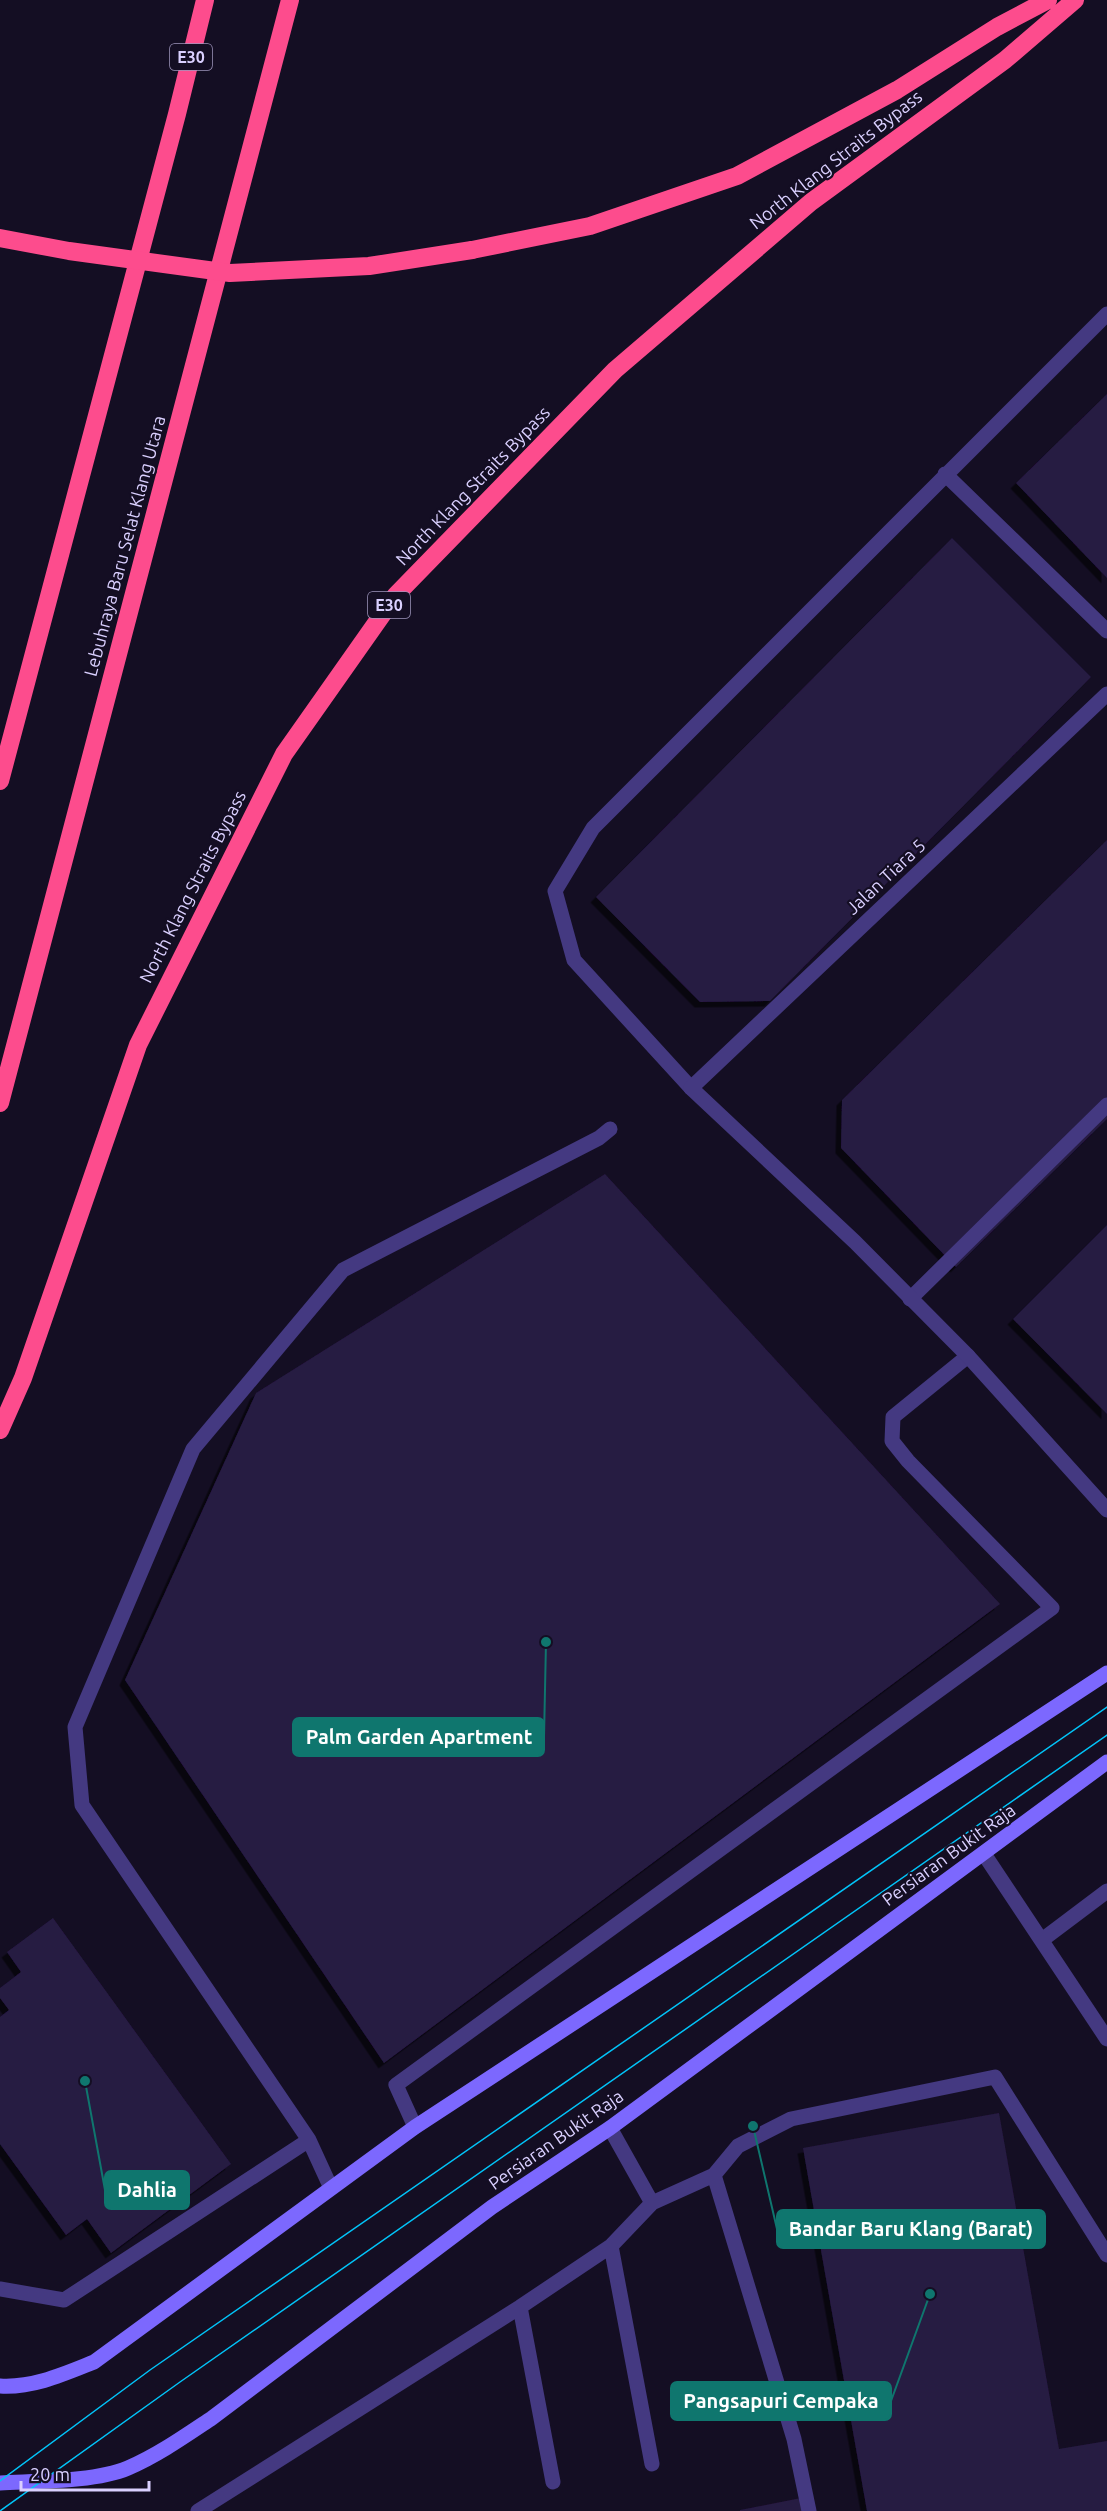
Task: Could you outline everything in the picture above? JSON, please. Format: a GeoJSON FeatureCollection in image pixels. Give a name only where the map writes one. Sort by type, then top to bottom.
{"type":"FeatureCollection","features":[{"type":"Feature","properties":{"kind":"highway","name":"E30"},"geometry":{"type":"LineString","coordinates":[[0,781],[171,137],[205,0]]}},
{"type":"Feature","properties":{"kind":"highway","name":"Lebuhraya Baru Selat Klang Utara"},"geometry":{"type":"LineString","coordinates":[[0,1102],[290,0]]}},
{"type":"Feature","properties":{"kind":"highway"},"geometry":{"type":"LineString","coordinates":[[0,238],[69,251],[230,273],[369,266],[472,250],[590,226],[737,176],[897,90],[997,27],[1048,0]]}},
{"type":"Feature","properties":{"kind":"highway","name":"North Klang Straits Bypass"},"geometry":{"type":"LineString","coordinates":[[0,1430],[23,1378],[138,1045],[284,754],[396,595],[615,370],[811,202],[1005,60],[1075,0]]}},
{"type":"Feature","properties":{"kind":"main road"},"geometry":{"type":"LineString","coordinates":[[0,2386],[12,2387],[54,2378],[94,2362],[415,2127],[1107,1673]]}},
{"type":"Feature","properties":{"kind":"main road","name":"Persiaran Bukit Raja"},"geometry":{"type":"LineString","coordinates":[[0,2483],[78,2479],[127,2468],[167,2447],[212,2418],[492,2207],[610,2128],[1107,1762]]}},
{"type":"Feature","properties":{"kind":"street"},"geometry":{"type":"LineString","coordinates":[[1107,314],[592,828],[555,891],[574,960],[691,1088],[855,1242],[968,1356],[1107,1510]]}},
{"type":"Feature","properties":{"kind":"street"},"geometry":{"type":"LineString","coordinates":[[945,474],[1107,631]]}},
{"type":"Feature","properties":{"kind":"street","name":"Jalan Tiara 5"},"geometry":{"type":"LineString","coordinates":[[691,1088],[1107,694]]}},
{"type":"Feature","properties":{"kind":"street"},"geometry":{"type":"LineString","coordinates":[[910,1299],[1107,1106]]}},
{"type":"Feature","properties":{"kind":"street"},"geometry":{"type":"LineString","coordinates":[[331,2188],[309,2140],[82,1805],[75,1727],[193,1449],[343,1270],[599,1138],[610,1129]]}},
{"type":"Feature","properties":{"kind":"street"},"geometry":{"type":"LineString","coordinates":[[415,2127],[396,2085],[1052,1608],[908,1461],[892,1441],[893,1417],[968,1356]]}},
{"type":"Feature","properties":{"kind":"street"},"geometry":{"type":"LineString","coordinates":[[984,1854],[1107,2039]]}},
{"type":"Feature","properties":{"kind":"street"},"geometry":{"type":"LineString","coordinates":[[1042,1940],[1107,1891]]}},
{"type":"Feature","properties":{"kind":"street"},"geometry":{"type":"LineString","coordinates":[[198,2511],[520,2307],[611,2246],[652,2203],[714,2175],[738,2146],[791,2120],[995,2077],[1107,2255]]}},
{"type":"Feature","properties":{"kind":"street"},"geometry":{"type":"LineString","coordinates":[[610,2128],[652,2203]]}},
{"type":"Feature","properties":{"kind":"street"},"geometry":{"type":"LineString","coordinates":[[0,2289],[64,2300],[309,2140]]}},
{"type":"Feature","properties":{"kind":"street"},"geometry":{"type":"LineString","coordinates":[[714,2175],[794,2439],[809,2511]]}},
{"type":"Feature","properties":{"kind":"street"},"geometry":{"type":"LineString","coordinates":[[611,2246],[652,2464]]}},
{"type":"Feature","properties":{"kind":"street"},"geometry":{"type":"LineString","coordinates":[[520,2307],[554,2482]]}},
{"type":"Feature","properties":{"kind":"building"},"geometry":{"type":"Polygon","coordinates":[[[1107,394],[1107,578],[1016,483],[1107,394]]]}},
{"type":"Feature","properties":{"kind":"building"},"geometry":{"type":"Polygon","coordinates":[[[952,538],[1091,677],[770,1001],[700,1002],[596,897],[952,538]]]}},
{"type":"Feature","properties":{"kind":"building"},"geometry":{"type":"Polygon","coordinates":[[[1107,840],[1107,1119],[956,1267],[841,1148],[842,1100],[1107,840]]]}},
{"type":"Feature","properties":{"kind":"building"},"geometry":{"type":"Polygon","coordinates":[[[605,1174],[1000,1604],[384,2063],[125,1680],[256,1393],[605,1174]]]}},
{"type":"Feature","properties":{"kind":"building"},"geometry":{"type":"Polygon","coordinates":[[[1107,1225],[1107,1414],[1013,1319],[1107,1225]]]}},
{"type":"Feature","properties":{"kind":"building"},"geometry":{"type":"Polygon","coordinates":[[[53,1918],[231,2164],[111,2253],[87,2219],[66,2235],[0,2144],[0,2017],[9,2010],[0,1998],[0,1988],[21,1972],[7,1952],[53,1918]]]}},
{"type":"Feature","properties":{"kind":"building"},"geometry":{"type":"Polygon","coordinates":[[[999,2113],[1059,2449],[1107,2441],[1107,2511],[867,2511],[803,2148],[999,2113]]]}},
{"type":"Feature","properties":{"kind":"building"},"geometry":{"type":"Polygon","coordinates":[[[801,2498],[804,2511],[740,2511],[740,2510],[801,2498]]]}},
{"type":"Feature","properties":{"kind":"tram line"},"geometry":{"type":"LineString","coordinates":[[0,2481],[150,2370],[1107,1707]]}},
{"type":"Feature","properties":{"kind":"tram line"},"geometry":{"type":"LineString","coordinates":[[0,2511],[180,2382],[1107,1735]]}},
{"type":"Feature","properties":{"kind":"place","name":"Palm Garden Apartment"},"geometry":{"type":"Point","coordinates":[546,1642]}},
{"type":"Feature","properties":{"kind":"place","name":"Dahlia"},"geometry":{"type":"Point","coordinates":[85,2081]}},
{"type":"Feature","properties":{"kind":"place","name":"Bandar Baru Klang (Barat)"},"geometry":{"type":"Point","coordinates":[753,2126]}},
{"type":"Feature","properties":{"kind":"place","name":"Pangsapuri Cempaka"},"geometry":{"type":"Point","coordinates":[930,2294]}}]}
